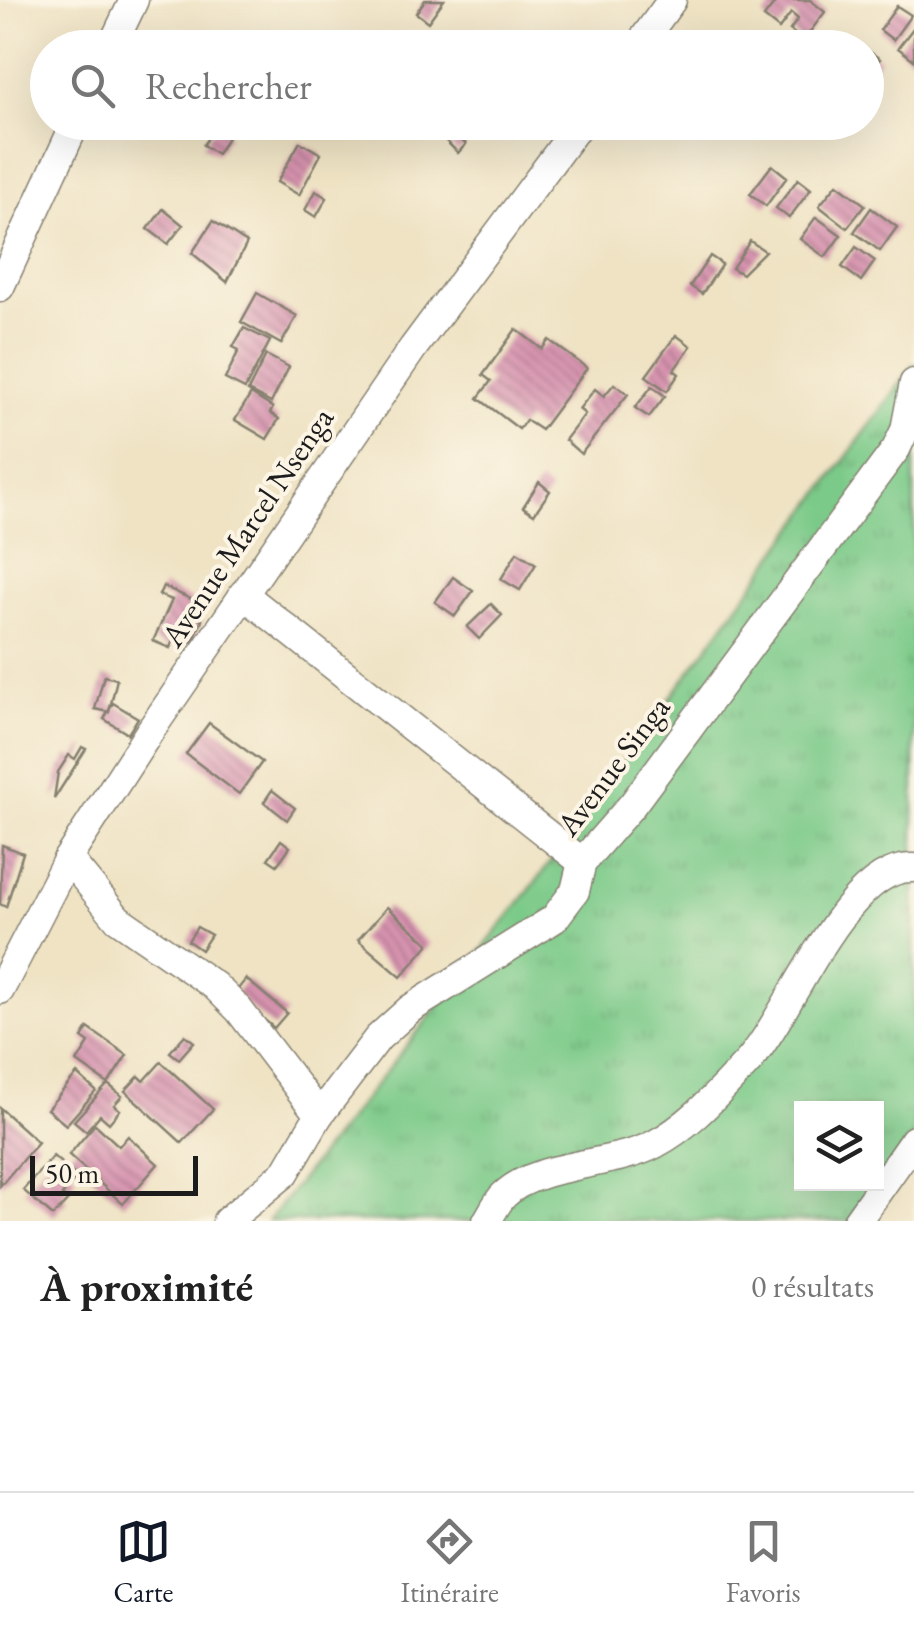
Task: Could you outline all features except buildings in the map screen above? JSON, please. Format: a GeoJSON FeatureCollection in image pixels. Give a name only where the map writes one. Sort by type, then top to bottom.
{"type":"FeatureCollection","features":[{"type":"Feature","properties":{"kind":"street"},"geometry":{"type":"LineString","coordinates":[[120,30],[134,0]]}},
{"type":"Feature","properties":{"kind":"street"},"geometry":{"type":"LineString","coordinates":[[650,30],[672,0]]}},
{"type":"Feature","properties":{"kind":"street"},"geometry":{"type":"LineString","coordinates":[[0,287],[68,140]]}},
{"type":"Feature","properties":{"kind":"street","name":"Avenue Marcel Nsenga"},"geometry":{"type":"LineString","coordinates":[[0,990],[68,858],[243,594],[412,348],[568,140]]}},
{"type":"Feature","properties":{"kind":"street","name":"Avenue Singa"},"geometry":{"type":"LineString","coordinates":[[228,1221],[285,1173],[319,1115],[378,1038],[410,1010],[554,919],[576,891],[582,862],[632,805],[884,467],[905,430],[914,383]]}},
{"type":"Feature","properties":{"kind":"street"},"geometry":{"type":"LineString","coordinates":[[243,594],[582,862]]}},
{"type":"Feature","properties":{"kind":"street"},"geometry":{"type":"LineString","coordinates":[[68,858],[118,919],[215,986],[319,1115]]}},
{"type":"Feature","properties":{"kind":"street"},"geometry":{"type":"LineString","coordinates":[[488,1221],[504,1196],[527,1181],[653,1146],[698,1114],[753,1057],[855,898],[881,876],[902,867],[914,868]]}},
{"type":"Feature","properties":{"kind":"street"},"geometry":{"type":"LineString","coordinates":[[857,1221],[914,1140]]}},
{"type":"Feature","properties":{"kind":"green space"},"geometry":{"type":"Polygon","coordinates":[[[914,365],[914,1133],[884,1179],[884,1101],[794,1101],[794,1191],[876,1191],[857,1221],[268,1221],[535,883],[914,365]]]}}]}
